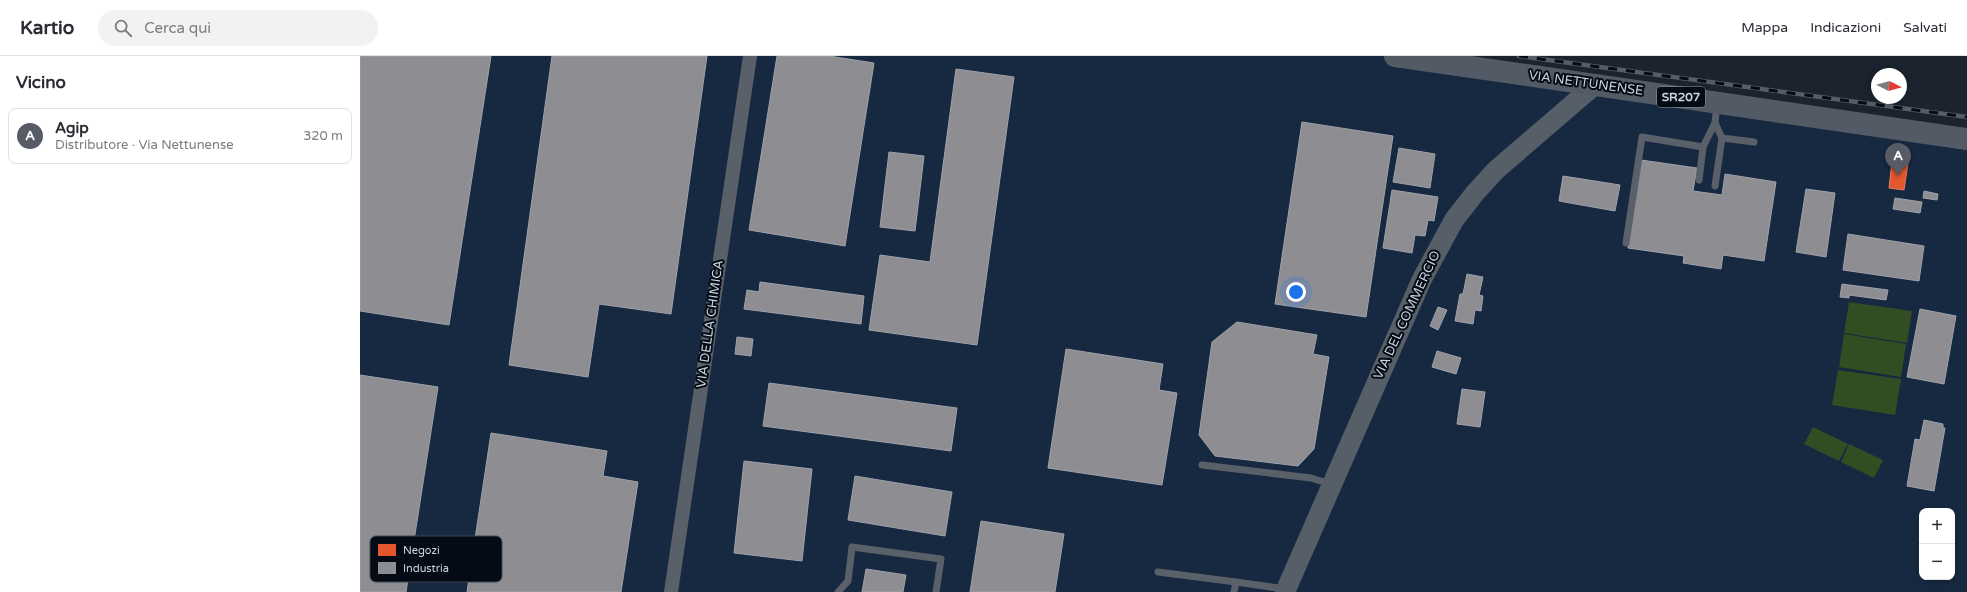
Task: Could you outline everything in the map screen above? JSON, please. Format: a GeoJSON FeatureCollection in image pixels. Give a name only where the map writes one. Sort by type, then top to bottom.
{"type":"FeatureCollection","features":[{"type":"Feature","properties":{"kind":"main road","name":"VIA NETTUNENSE"},"geometry":{"type":"LineString","coordinates":[[1395,56],[1596,84],[1716,112],[1967,139]]}},
{"type":"Feature","properties":{"kind":"street","name":"VIA DELLA CHIMICA"},"geometry":{"type":"LineString","coordinates":[[670,592],[750,56]]}},
{"type":"Feature","properties":{"kind":"street","name":"VIA DEL COMMERCIO"},"geometry":{"type":"LineString","coordinates":[[1285,591],[1422,278],[1454,220],[1474,193],[1496,170],[1596,84]]}},
{"type":"Feature","properties":{"kind":"lane"},"geometry":{"type":"LineString","coordinates":[[1715,186],[1722,138],[1716,112]]}},
{"type":"Feature","properties":{"kind":"lane"},"geometry":{"type":"LineString","coordinates":[[1699,180],[1703,147],[1716,112]]}},
{"type":"Feature","properties":{"kind":"lane"},"geometry":{"type":"LineString","coordinates":[[1626,243],[1642,137],[1703,147]]}},
{"type":"Feature","properties":{"kind":"lane"},"geometry":{"type":"LineString","coordinates":[[1722,138],[1754,142]]}},
{"type":"Feature","properties":{"kind":"lane"},"geometry":{"type":"LineString","coordinates":[[1202,465],[1311,478],[1331,484]]}},
{"type":"Feature","properties":{"kind":"lane"},"geometry":{"type":"LineString","coordinates":[[838,592],[848,581],[852,547],[941,559],[936,592]]}},
{"type":"Feature","properties":{"kind":"lane"},"geometry":{"type":"LineString","coordinates":[[1158,572],[1236,582],[1285,591]]}},
{"type":"Feature","properties":{"kind":"lane"},"geometry":{"type":"LineString","coordinates":[[1234,592],[1236,582]]}},
{"type":"Feature","properties":{"kind":"shaded area"},"geometry":{"type":"Polygon","coordinates":[[[360,56],[1450,56],[1967,131],[1967,592],[360,592],[360,56]]]}},
{"type":"Feature","properties":{"kind":"green space"},"geometry":{"type":"Polygon","coordinates":[[[1849,302],[1912,311],[1907,343],[1844,333],[1849,302]]]}},
{"type":"Feature","properties":{"kind":"green space"},"geometry":{"type":"Polygon","coordinates":[[[1844,334],[1906,344],[1901,377],[1839,367],[1844,334]]]}},
{"type":"Feature","properties":{"kind":"green space"},"geometry":{"type":"Polygon","coordinates":[[[1838,370],[1901,379],[1895,415],[1832,405],[1838,370]]]}},
{"type":"Feature","properties":{"kind":"green space"},"geometry":{"type":"Polygon","coordinates":[[[1813,427],[1848,444],[1839,461],[1804,444],[1813,427]]]}},
{"type":"Feature","properties":{"kind":"green space"},"geometry":{"type":"Polygon","coordinates":[[[1849,444],[1883,460],[1874,478],[1841,462],[1849,444]]]}},
{"type":"Feature","properties":{"kind":"building: Negozi"},"geometry":{"type":"Polygon","coordinates":[[[1892,161],[1908,163],[1904,190],[1889,188],[1892,161]]]}},
{"type":"Feature","properties":{"kind":"building: Industria"},"geometry":{"type":"Polygon","coordinates":[[[360,56],[491,56],[449,325],[360,311],[360,56]]]}},
{"type":"Feature","properties":{"kind":"building: Industria"},"geometry":{"type":"Polygon","coordinates":[[[552,56],[707,56],[671,314],[599,304],[588,377],[509,365],[552,56]]]}},
{"type":"Feature","properties":{"kind":"building: Industria"},"geometry":{"type":"Polygon","coordinates":[[[777,56],[829,56],[874,63],[845,246],[749,230],[777,56]]]}},
{"type":"Feature","properties":{"kind":"building: Industria"},"geometry":{"type":"Polygon","coordinates":[[[956,69],[1014,77],[977,345],[869,330],[880,255],[930,262],[956,69]]]}},
{"type":"Feature","properties":{"kind":"building: Industria"},"geometry":{"type":"Polygon","coordinates":[[[1302,122],[1393,136],[1366,317],[1275,304],[1302,122]]]}},
{"type":"Feature","properties":{"kind":"building: Industria"},"geometry":{"type":"Polygon","coordinates":[[[1399,148],[1435,154],[1430,188],[1393,182],[1399,148]]]}},
{"type":"Feature","properties":{"kind":"building: Industria"},"geometry":{"type":"Polygon","coordinates":[[[889,152],[924,156],[915,231],[880,227],[889,152]]]}},
{"type":"Feature","properties":{"kind":"building: Industria"},"geometry":{"type":"Polygon","coordinates":[[[1641,160],[1697,168],[1693,191],[1722,195],[1725,174],[1776,182],[1764,261],[1723,255],[1721,269],[1683,263],[1684,256],[1628,248],[1641,160]]]}},
{"type":"Feature","properties":{"kind":"building: Industria"},"geometry":{"type":"Polygon","coordinates":[[[1563,176],[1620,185],[1615,211],[1559,201],[1563,176]]]}},
{"type":"Feature","properties":{"kind":"building: Industria"},"geometry":{"type":"Polygon","coordinates":[[[1806,189],[1835,193],[1826,257],[1796,252],[1806,189]]]}},
{"type":"Feature","properties":{"kind":"building: Industria"},"geometry":{"type":"Polygon","coordinates":[[[1392,190],[1438,197],[1434,221],[1428,220],[1425,236],[1415,235],[1412,253],[1383,248],[1392,190]]]}},
{"type":"Feature","properties":{"kind":"building: Industria"},"geometry":{"type":"Polygon","coordinates":[[[1924,191],[1938,194],[1937,200],[1923,198],[1924,191]]]}},
{"type":"Feature","properties":{"kind":"building: Industria"},"geometry":{"type":"Polygon","coordinates":[[[1895,198],[1922,202],[1920,213],[1893,209],[1895,198]]]}},
{"type":"Feature","properties":{"kind":"building: Industria"},"geometry":{"type":"Polygon","coordinates":[[[1848,234],[1924,246],[1919,281],[1843,270],[1848,234]]]}},
{"type":"Feature","properties":{"kind":"building: Industria"},"geometry":{"type":"Polygon","coordinates":[[[1467,274],[1483,277],[1479,295],[1483,296],[1481,311],[1475,310],[1473,324],[1455,321],[1460,294],[1463,294],[1467,274]]]}},
{"type":"Feature","properties":{"kind":"building: Industria"},"geometry":{"type":"Polygon","coordinates":[[[760,282],[864,296],[861,324],[744,309],[747,290],[759,292],[760,282]]]}},
{"type":"Feature","properties":{"kind":"building: Industria"},"geometry":{"type":"Polygon","coordinates":[[[1842,284],[1888,290],[1886,300],[1849,295],[1849,298],[1840,297],[1842,284]]]}},
{"type":"Feature","properties":{"kind":"building: Industria"},"geometry":{"type":"Polygon","coordinates":[[[1438,307],[1447,310],[1438,330],[1430,326],[1438,307]]]}},
{"type":"Feature","properties":{"kind":"building: Industria"},"geometry":{"type":"Polygon","coordinates":[[[1920,309],[1956,316],[1944,384],[1907,377],[1920,309]]]}},
{"type":"Feature","properties":{"kind":"building: Industria"},"geometry":{"type":"Polygon","coordinates":[[[1237,322],[1317,335],[1313,354],[1329,357],[1314,449],[1298,466],[1215,456],[1199,435],[1212,342],[1237,322]]]}},
{"type":"Feature","properties":{"kind":"building: Industria"},"geometry":{"type":"Polygon","coordinates":[[[737,337],[753,339],[751,356],[735,354],[737,337]]]}},
{"type":"Feature","properties":{"kind":"building: Industria"},"geometry":{"type":"Polygon","coordinates":[[[1066,349],[1163,364],[1159,390],[1177,393],[1162,485],[1048,468],[1066,349]]]}},
{"type":"Feature","properties":{"kind":"building: Industria"},"geometry":{"type":"Polygon","coordinates":[[[1437,351],[1461,358],[1456,374],[1432,367],[1437,351]]]}},
{"type":"Feature","properties":{"kind":"building: Industria"},"geometry":{"type":"Polygon","coordinates":[[[360,375],[438,387],[415,536],[370,536],[370,582],[408,582],[406,592],[360,592],[360,375]]]}},
{"type":"Feature","properties":{"kind":"building: Industria"},"geometry":{"type":"Polygon","coordinates":[[[769,383],[957,408],[951,451],[763,426],[769,383]]]}},
{"type":"Feature","properties":{"kind":"building: Industria"},"geometry":{"type":"Polygon","coordinates":[[[1462,389],[1485,392],[1480,427],[1457,424],[1462,389]]]}},
{"type":"Feature","properties":{"kind":"building: Industria"},"geometry":{"type":"Polygon","coordinates":[[[1924,420],[1943,424],[1943,428],[1945,428],[1934,491],[1907,486],[1915,439],[1920,440],[1924,420]]]}},
{"type":"Feature","properties":{"kind":"building: Industria"},"geometry":{"type":"Polygon","coordinates":[[[491,433],[607,451],[603,476],[638,482],[621,592],[467,592],[469,582],[502,582],[502,536],[475,536],[491,433]]]}},
{"type":"Feature","properties":{"kind":"building: Industria"},"geometry":{"type":"Polygon","coordinates":[[[744,461],[812,469],[802,561],[734,553],[744,461]]]}},
{"type":"Feature","properties":{"kind":"building: Industria"},"geometry":{"type":"Polygon","coordinates":[[[855,476],[952,492],[945,536],[848,520],[855,476]]]}},
{"type":"Feature","properties":{"kind":"building: Industria"},"geometry":{"type":"Polygon","coordinates":[[[981,521],[1064,534],[1055,592],[970,592],[981,521]]]}},
{"type":"Feature","properties":{"kind":"building: Industria"},"geometry":{"type":"Polygon","coordinates":[[[866,569],[906,575],[903,592],[862,592],[866,569]]]}},
{"type":"Feature","properties":{"kind":"railway"},"geometry":{"type":"LineString","coordinates":[[1519,56],[1967,117]]}},
{"type":"Feature","properties":{"kind":"place","name":"Agip"},"geometry":{"type":"Point","coordinates":[1898,176]}}]}
